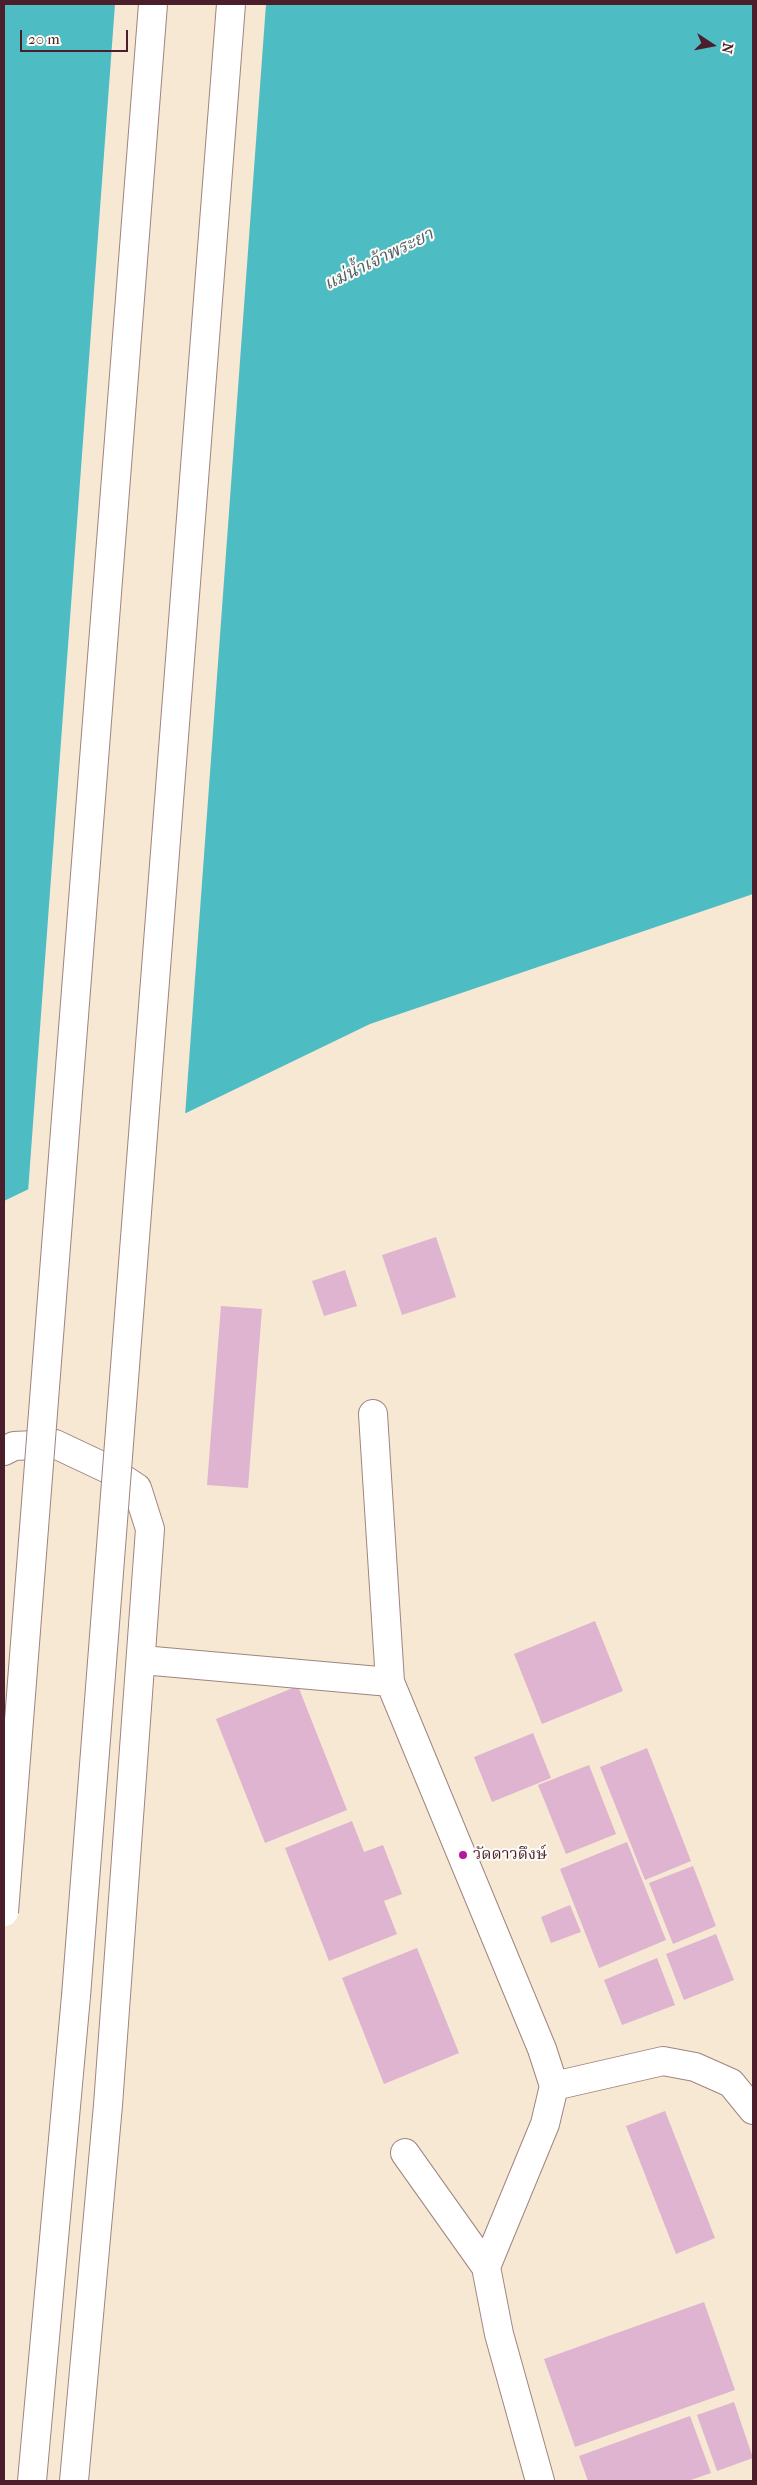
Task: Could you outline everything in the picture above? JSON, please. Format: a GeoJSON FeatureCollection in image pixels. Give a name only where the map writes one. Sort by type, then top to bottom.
{"type":"FeatureCollection","features":[{"type":"Feature","properties":{"kind":"main road"},"geometry":{"type":"LineString","coordinates":[[4,1912],[154,4]]}},
{"type":"Feature","properties":{"kind":"main road"},"geometry":{"type":"LineString","coordinates":[[32,2481],[76,1996],[231,4]]}},
{"type":"Feature","properties":{"kind":"main road"},"geometry":{"type":"LineString","coordinates":[[373,1414],[390,1682],[542,2049],[554,2086],[545,2124],[486,2267]]}},
{"type":"Feature","properties":{"kind":"main road"},"geometry":{"type":"LineString","coordinates":[[4,1451],[14,1446],[55,1444],[108,1469],[137,1488],[150,1529],[142,1660],[108,2105],[74,2481]]}},
{"type":"Feature","properties":{"kind":"main road"},"geometry":{"type":"LineString","coordinates":[[142,1660],[390,1682]]}},
{"type":"Feature","properties":{"kind":"main road"},"geometry":{"type":"LineString","coordinates":[[554,2086],[663,2061],[695,2067],[731,2083],[753,2110]]}},
{"type":"Feature","properties":{"kind":"main road"},"geometry":{"type":"LineString","coordinates":[[405,2153],[486,2267],[499,2334],[540,2481]]}},
{"type":"Feature","properties":{"kind":"water","name":"แม่น้ำเจ้าพระยา"},"geometry":{"type":"Polygon","coordinates":[[[4,4],[753,4],[753,894],[370,1024],[4,1201],[4,4]]]}},
{"type":"Feature","properties":{"kind":"pier"},"geometry":{"type":"Polygon","coordinates":[[[115,4],[266,4],[185,1116],[28,1192],[115,4]]]}},
{"type":"Feature","properties":{"kind":"building"},"geometry":{"type":"Polygon","coordinates":[[[436,1237],[456,1297],[402,1315],[382,1255],[436,1237]]]}},
{"type":"Feature","properties":{"kind":"building"},"geometry":{"type":"Polygon","coordinates":[[[345,1270],[357,1306],[324,1316],[312,1281],[345,1270]]]}},
{"type":"Feature","properties":{"kind":"building"},"geometry":{"type":"Polygon","coordinates":[[[221,1306],[262,1309],[248,1488],[207,1485],[221,1306]]]}},
{"type":"Feature","properties":{"kind":"building"},"geometry":{"type":"Polygon","coordinates":[[[595,1621],[623,1691],[542,1724],[514,1654],[595,1621]]]}},
{"type":"Feature","properties":{"kind":"building"},"geometry":{"type":"Polygon","coordinates":[[[298,1686],[347,1810],[265,1843],[216,1719],[298,1686]]]}},
{"type":"Feature","properties":{"kind":"building"},"geometry":{"type":"Polygon","coordinates":[[[533,1733],[551,1778],[492,1802],[474,1757],[533,1733]]]}},
{"type":"Feature","properties":{"kind":"building"},"geometry":{"type":"Polygon","coordinates":[[[647,1748],[691,1861],[645,1880],[600,1767],[647,1748]]]}},
{"type":"Feature","properties":{"kind":"building"},"geometry":{"type":"Polygon","coordinates":[[[589,1765],[616,1834],[566,1854],[538,1785],[589,1765]]]}},
{"type":"Feature","properties":{"kind":"building"},"geometry":{"type":"Polygon","coordinates":[[[352,1821],[364,1852],[383,1845],[402,1894],[384,1901],[397,1934],[329,1961],[285,1848],[352,1821]]]}},
{"type":"Feature","properties":{"kind":"building"},"geometry":{"type":"Polygon","coordinates":[[[627,1842],[666,1940],[599,1968],[560,1869],[627,1842]]]}},
{"type":"Feature","properties":{"kind":"building"},"geometry":{"type":"Polygon","coordinates":[[[693,1866],[716,1926],[673,1944],[649,1883],[693,1866]]]}},
{"type":"Feature","properties":{"kind":"building"},"geometry":{"type":"Polygon","coordinates":[[[570,1905],[581,1932],[551,1943],[541,1917],[570,1905]]]}},
{"type":"Feature","properties":{"kind":"building"},"geometry":{"type":"Polygon","coordinates":[[[716,1934],[734,1980],[684,2000],[666,1954],[716,1934]]]}},
{"type":"Feature","properties":{"kind":"building"},"geometry":{"type":"Polygon","coordinates":[[[417,1948],[459,2053],[384,2084],[342,1978],[417,1948]]]}},
{"type":"Feature","properties":{"kind":"building"},"geometry":{"type":"Polygon","coordinates":[[[657,1958],[675,2005],[622,2025],[604,1980],[657,1958]]]}},
{"type":"Feature","properties":{"kind":"building"},"geometry":{"type":"Polygon","coordinates":[[[665,2111],[715,2238],[676,2254],[626,2126],[665,2111]]]}},
{"type":"Feature","properties":{"kind":"building"},"geometry":{"type":"Polygon","coordinates":[[[704,2302],[735,2390],[575,2447],[544,2359],[704,2302]]]}},
{"type":"Feature","properties":{"kind":"building"},"geometry":{"type":"Polygon","coordinates":[[[734,2402],[753,2458],[717,2471],[697,2415],[734,2402]]]}},
{"type":"Feature","properties":{"kind":"building"},"geometry":{"type":"Polygon","coordinates":[[[690,2416],[711,2473],[688,2481],[588,2481],[579,2456],[690,2416]]]}},
{"type":"Feature","properties":{"kind":"place","name":"วัดดาวดึงษ์"},"geometry":{"type":"Point","coordinates":[463,1855]}}]}
